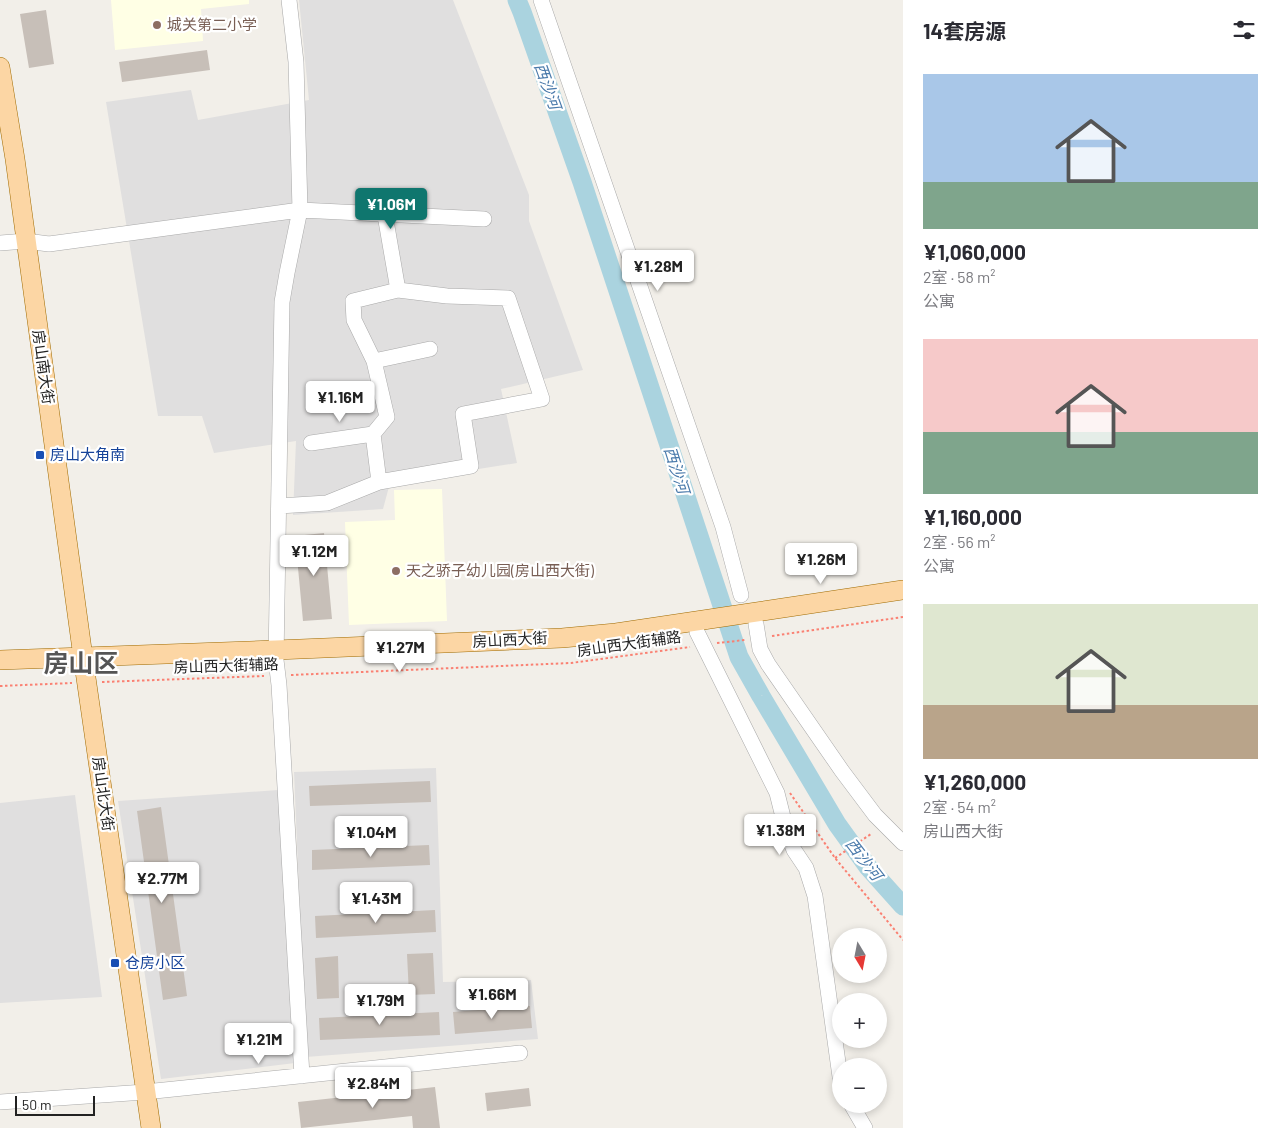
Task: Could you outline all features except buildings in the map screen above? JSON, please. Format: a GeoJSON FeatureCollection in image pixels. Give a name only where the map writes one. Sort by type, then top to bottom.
{"type":"FeatureCollection","features":[{"type":"Feature","properties":{"kind":"main road","name":"房山南大街"},"geometry":{"type":"LineString","coordinates":[[0,67],[15,159],[85,669]]}},
{"type":"Feature","properties":{"kind":"main road","name":"房山西大街"},"geometry":{"type":"LineString","coordinates":[[85,669],[504,652],[614,644],[707,634],[749,623],[903,590]]}},
{"type":"Feature","properties":{"kind":"main road","name":"房山西大街"},"geometry":{"type":"LineString","coordinates":[[749,623],[903,602]]}},
{"type":"Feature","properties":{"kind":"main road"},"geometry":{"type":"LineString","coordinates":[[0,660],[85,669]]}},
{"type":"Feature","properties":{"kind":"main road"},"geometry":{"type":"LineString","coordinates":[[0,670],[85,669]]}},
{"type":"Feature","properties":{"kind":"main road","name":"房山北大街"},"geometry":{"type":"LineString","coordinates":[[85,669],[150,1128]]}},
{"type":"Feature","properties":{"kind":"street"},"geometry":{"type":"LineString","coordinates":[[289,0],[296,62],[300,210],[282,302],[277,662],[302,1076]]}},
{"type":"Feature","properties":{"kind":"street"},"geometry":{"type":"LineString","coordinates":[[541,0],[723,528],[749,623],[760,649],[768,664],[842,771],[875,815],[903,843]]}},
{"type":"Feature","properties":{"kind":"street"},"geometry":{"type":"LineString","coordinates":[[0,243],[26,241],[48,244],[300,210],[484,219]]}},
{"type":"Feature","properties":{"kind":"street"},"geometry":{"type":"LineString","coordinates":[[385,215],[398,290]]}},
{"type":"Feature","properties":{"kind":"street"},"geometry":{"type":"LineString","coordinates":[[279,506],[327,503],[379,482],[471,466],[463,414],[542,399],[508,298],[447,296],[398,290],[353,300],[354,320],[374,362],[387,416],[373,434],[311,443]]}},
{"type":"Feature","properties":{"kind":"street"},"geometry":{"type":"LineString","coordinates":[[374,362],[430,349]]}},
{"type":"Feature","properties":{"kind":"street"},"geometry":{"type":"LineString","coordinates":[[373,434],[379,482]]}},
{"type":"Feature","properties":{"kind":"street"},"geometry":{"type":"LineString","coordinates":[[707,634],[777,793],[787,833],[794,850],[806,868],[815,896],[837,1058]]}},
{"type":"Feature","properties":{"kind":"street"},"geometry":{"type":"LineString","coordinates":[[0,1102],[145,1092],[520,1053]]}},
{"type":"Feature","properties":{"kind":"street"},"geometry":{"type":"LineString","coordinates":[[856,1113],[865,1128]]}},
{"type":"Feature","properties":{"kind":"path","name":"房山西大街辅路"},"geometry":{"type":"LineString","coordinates":[[0,686],[85,669],[277,662],[571,663],[707,634],[749,623],[903,617]]}},
{"type":"Feature","properties":{"kind":"path"},"geometry":{"type":"LineString","coordinates":[[790,793],[835,858],[903,940]]}},
{"type":"Feature","properties":{"kind":"path"},"geometry":{"type":"LineString","coordinates":[[835,858],[871,834]]}},
{"type":"Feature","properties":{"kind":"shaded area","name":"城关第二小学"},"geometry":{"type":"Polygon","coordinates":[[[111,0],[249,0],[249,4],[201,9],[203,41],[115,50],[111,0]]]}},
{"type":"Feature","properties":{"kind":"shaded area"},"geometry":{"type":"Polygon","coordinates":[[[299,0],[453,0],[529,195],[529,221],[583,370],[501,389],[517,463],[390,483],[383,509],[293,515],[296,441],[214,453],[202,416],[158,416],[106,102],[191,90],[198,120],[309,100],[299,0]]]}},
{"type":"Feature","properties":{"kind":"shaded area","name":"天之骄子幼儿园(房山西大街)"},"geometry":{"type":"Polygon","coordinates":[[[442,489],[447,621],[349,625],[345,522],[395,520],[394,490],[442,489]]]}},
{"type":"Feature","properties":{"kind":"shaded area"},"geometry":{"type":"Polygon","coordinates":[[[436,768],[443,982],[531,980],[538,1039],[306,1057],[294,772],[436,768]]]}},
{"type":"Feature","properties":{"kind":"shaded area"},"geometry":{"type":"Polygon","coordinates":[[[278,790],[295,1063],[161,1079],[118,801],[278,790]]]}},
{"type":"Feature","properties":{"kind":"shaded area","name":"仓房小区"},"geometry":{"type":"Polygon","coordinates":[[[75,795],[102,997],[0,1003],[0,803],[75,795]]]}},
{"type":"Feature","properties":{"kind":"waterway","name":"西沙河"},"geometry":{"type":"LineString","coordinates":[[517,0],[582,182],[739,657],[837,824],[868,867],[903,906]]}},
{"type":"Feature","properties":{"kind":"place","name":"城关第二小学"},"geometry":{"type":"Point","coordinates":[157,25]}},
{"type":"Feature","properties":{"kind":"place","name":"房山大角南"},"geometry":{"type":"Point","coordinates":[40,455]}},
{"type":"Feature","properties":{"kind":"place","name":"天之骄子幼儿园(房山西大街)"},"geometry":{"type":"Point","coordinates":[396,571]}},
{"type":"Feature","properties":{"kind":"place","name":"仓房小区"},"geometry":{"type":"Point","coordinates":[115,963]}},
{"type":"Feature","properties":{"kind":"district","name":"房山区"},"geometry":{"type":"Point","coordinates":[81,663]}}]}
